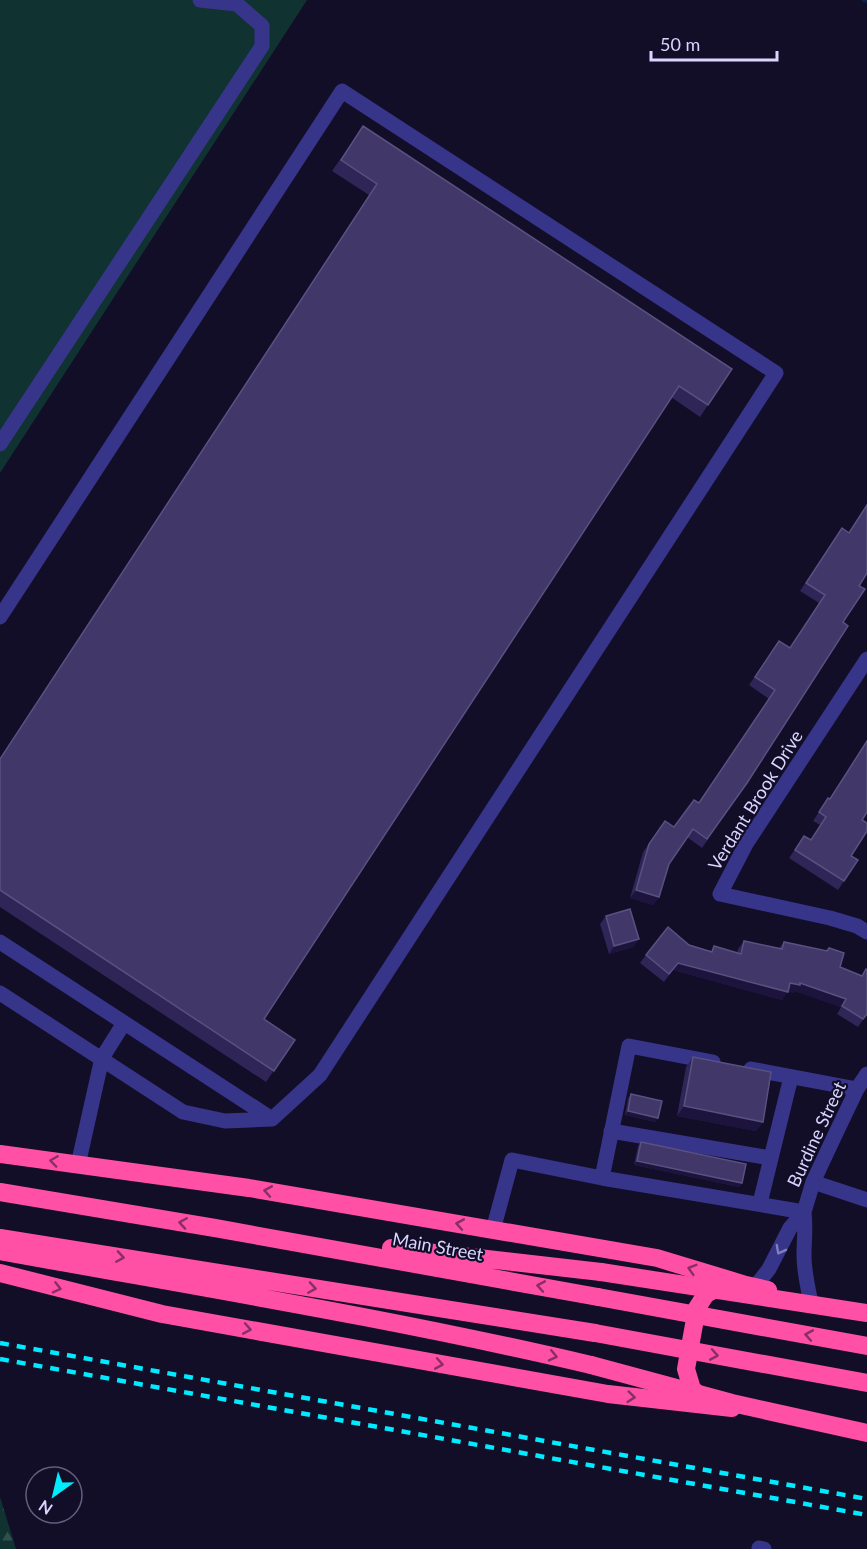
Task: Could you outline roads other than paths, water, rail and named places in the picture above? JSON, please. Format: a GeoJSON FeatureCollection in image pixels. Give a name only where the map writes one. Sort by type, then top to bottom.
{"type":"FeatureCollection","features":[{"type":"Feature","properties":{"kind":"highway"},"geometry":{"type":"LineString","coordinates":[[0,1154],[249,1188],[657,1258],[750,1286],[867,1311]]}},
{"type":"Feature","properties":{"kind":"highway","name":"Main Street"},"geometry":{"type":"LineString","coordinates":[[0,1192],[215,1228],[867,1346]]}},
{"type":"Feature","properties":{"kind":"highway"},"geometry":{"type":"LineString","coordinates":[[215,1228],[601,1272],[867,1311]]}},
{"type":"Feature","properties":{"kind":"highway"},"geometry":{"type":"LineString","coordinates":[[0,1238],[595,1333],[867,1383]]}},
{"type":"Feature","properties":{"kind":"highway"},"geometry":{"type":"LineString","coordinates":[[0,1251],[475,1339],[591,1365],[732,1403],[867,1432]]}},
{"type":"Feature","properties":{"kind":"highway"},"geometry":{"type":"LineString","coordinates":[[0,1273],[162,1314],[608,1394],[758,1411],[867,1432]]}},
{"type":"Feature","properties":{"kind":"highway"},"geometry":{"type":"LineString","coordinates":[[722,1407],[704,1400],[692,1389],[686,1369],[697,1308],[706,1294],[721,1285],[750,1286]]}},
{"type":"Feature","properties":{"kind":"street"},"geometry":{"type":"LineString","coordinates":[[0,444],[261,46],[262,26],[237,4],[200,0]]}},
{"type":"Feature","properties":{"kind":"street"},"geometry":{"type":"LineString","coordinates":[[0,617],[342,91],[776,374],[320,1075],[272,1119],[225,1121],[183,1112],[0,993]]}},
{"type":"Feature","properties":{"kind":"street","name":"Verdant Brook Drive"},"geometry":{"type":"LineString","coordinates":[[867,659],[746,844],[720,894],[830,918],[857,926],[867,932]]}},
{"type":"Feature","properties":{"kind":"street"},"geometry":{"type":"LineString","coordinates":[[0,942],[272,1119]]}},
{"type":"Feature","properties":{"kind":"street"},"geometry":{"type":"LineString","coordinates":[[78,1165],[102,1058],[124,1023]]}},
{"type":"Feature","properties":{"kind":"street"},"geometry":{"type":"LineString","coordinates":[[602,1178],[629,1046],[857,1089]]}},
{"type":"Feature","properties":{"kind":"street","name":"Burdine Street"},"geometry":{"type":"LineString","coordinates":[[810,1298],[805,1277],[804,1212],[813,1182],[857,1089],[867,1074]]}},
{"type":"Feature","properties":{"kind":"street"},"geometry":{"type":"LineString","coordinates":[[760,1203],[791,1077]]}},
{"type":"Feature","properties":{"kind":"street"},"geometry":{"type":"LineString","coordinates":[[611,1131],[771,1158]]}},
{"type":"Feature","properties":{"kind":"street"},"geometry":{"type":"LineString","coordinates":[[493,1230],[512,1160],[602,1178],[804,1212]]}},
{"type":"Feature","properties":{"kind":"street"},"geometry":{"type":"LineString","coordinates":[[813,1182],[867,1200]]}},
{"type":"Feature","properties":{"kind":"street","name":"Burdine Street"},"geometry":{"type":"LineString","coordinates":[[750,1286],[769,1269],[790,1228],[804,1212]]}},
{"type":"Feature","properties":{"kind":"railway"},"geometry":{"type":"LineString","coordinates":[[0,1343],[867,1499]]}},
{"type":"Feature","properties":{"kind":"railway"},"geometry":{"type":"LineString","coordinates":[[0,1359],[867,1515]]}}]}
